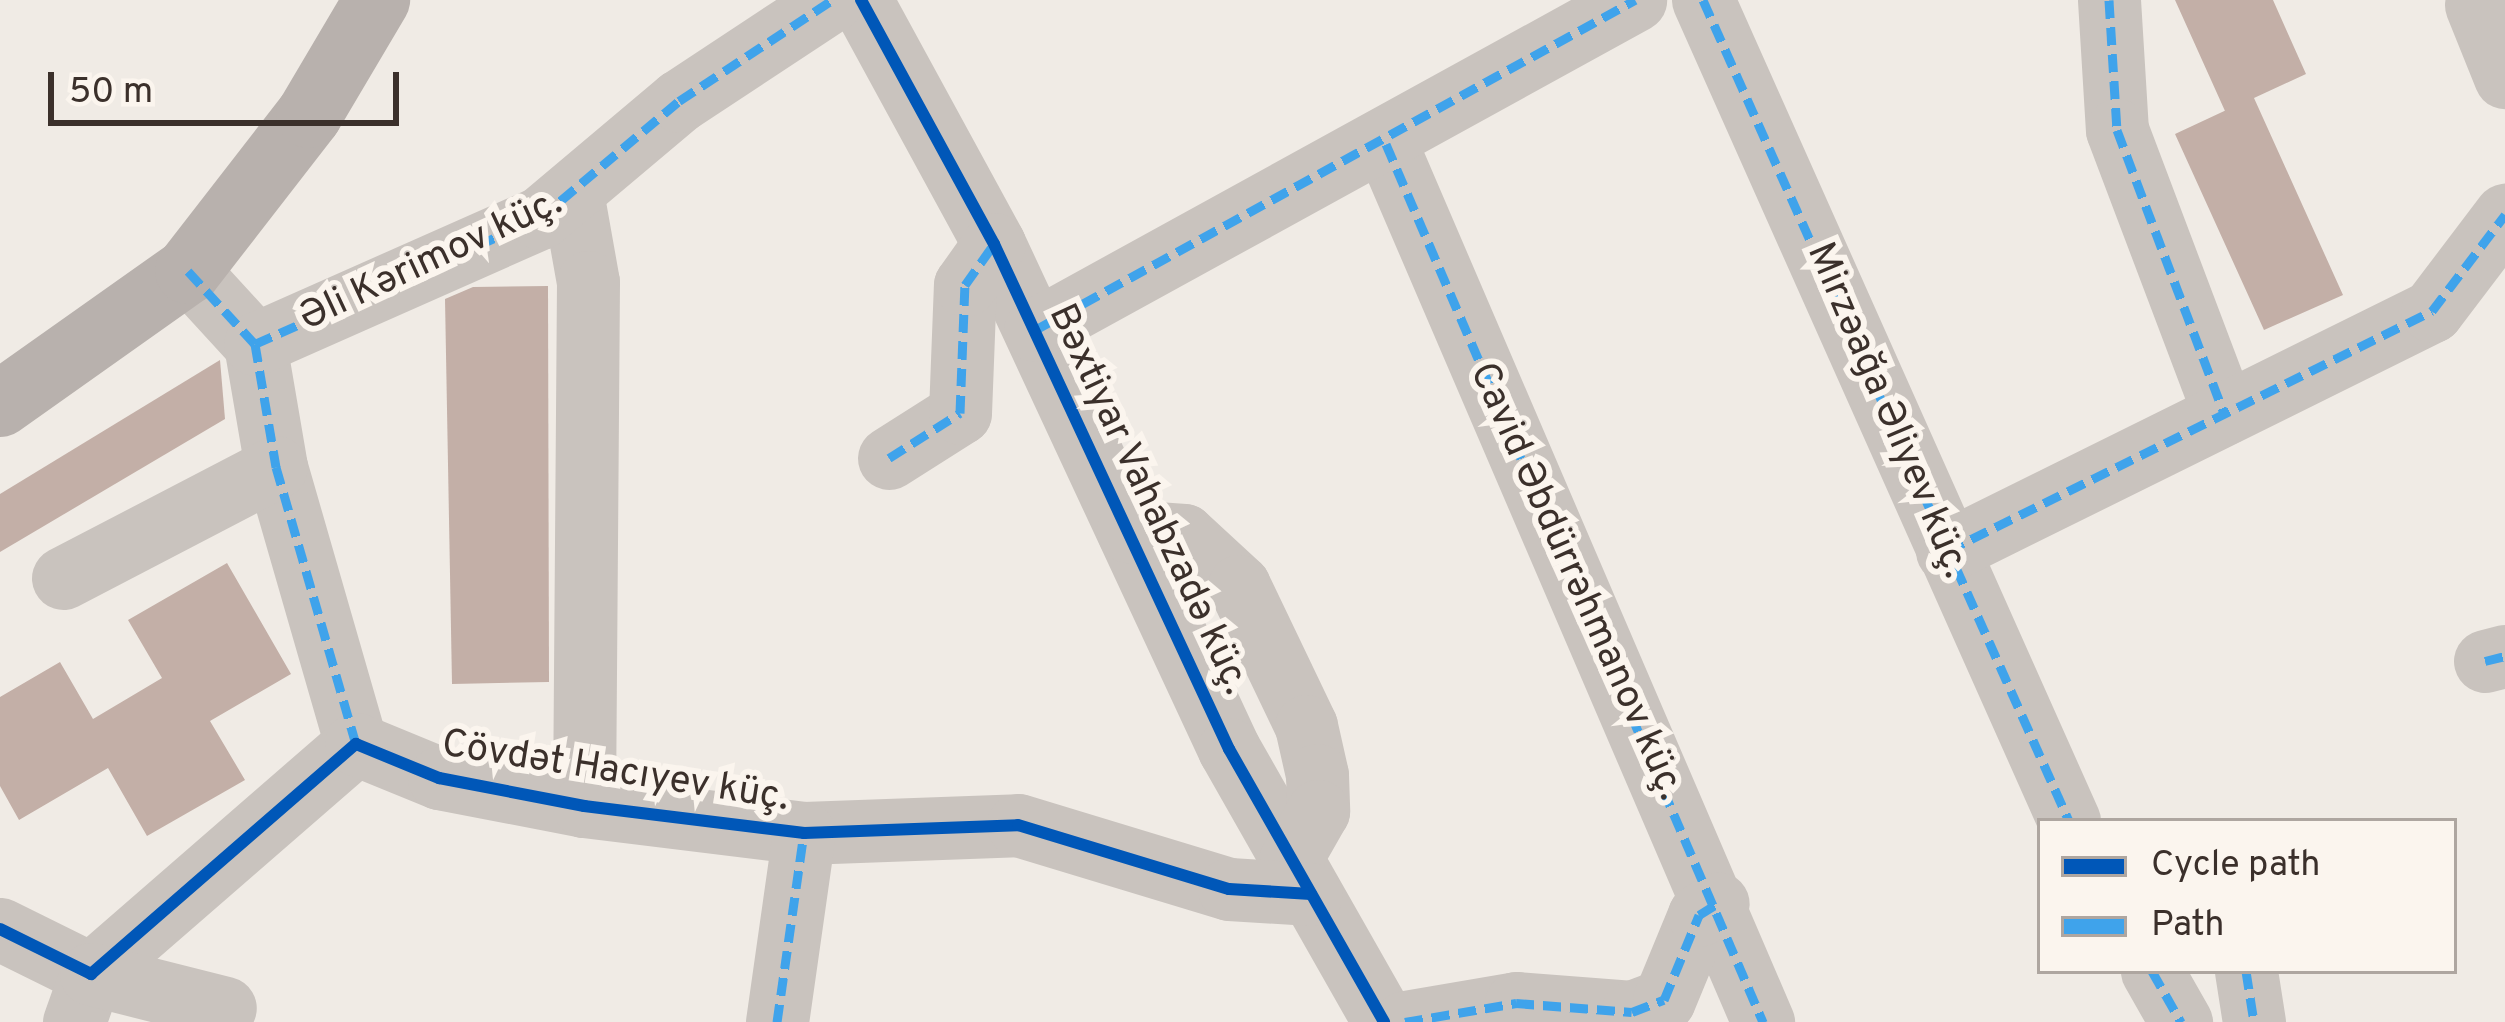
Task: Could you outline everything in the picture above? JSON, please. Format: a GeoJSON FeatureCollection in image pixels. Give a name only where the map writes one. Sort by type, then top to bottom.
{"type":"FeatureCollection","features":[{"type":"Feature","properties":{"kind":"main road"},"geometry":{"type":"LineString","coordinates":[[0,404],[188,271],[309,115],[377,0]]}},
{"type":"Feature","properties":{"kind":"street","name":"Əli Kərimov küç."},"geometry":{"type":"LineString","coordinates":[[255,344],[572,198],[679,101],[832,0]]}},
{"type":"Feature","properties":{"kind":"street","name":"Bəxtiyar Vahabzadə küç."},"geometry":{"type":"LineString","coordinates":[[861,0],[994,244],[1128,531],[1301,877],[1384,1022]]}},
{"type":"Feature","properties":{"kind":"street"},"geometry":{"type":"LineString","coordinates":[[1035,330],[1385,144],[1635,0]]}},
{"type":"Feature","properties":{"kind":"street","name":"Mirzəağa Əliyev küç."},"geometry":{"type":"LineString","coordinates":[[1703,0],[2068,818]]}},
{"type":"Feature","properties":{"kind":"street"},"geometry":{"type":"LineString","coordinates":[[2109,0],[2117,130],[2224,412]]}},
{"type":"Feature","properties":{"kind":"street"},"geometry":{"type":"LineString","coordinates":[[2476,4],[2505,77]]}},
{"type":"Feature","properties":{"kind":"street","name":"Cavid Əbdürrəhmanov küç."},"geometry":{"type":"LineString","coordinates":[[1385,144],[1718,903],[1762,1022]]}},
{"type":"Feature","properties":{"kind":"street"},"geometry":{"type":"LineString","coordinates":[[572,198],[588,282],[584,806]]}},
{"type":"Feature","properties":{"kind":"street"},"geometry":{"type":"LineString","coordinates":[[1947,551],[2077,496],[2224,412],[2432,311],[2505,215]]}},
{"type":"Feature","properties":{"kind":"street"},"geometry":{"type":"LineString","coordinates":[[890,458],[960,413],[965,285],[994,244]]}},
{"type":"Feature","properties":{"kind":"street"},"geometry":{"type":"LineString","coordinates":[[82,998],[356,745],[276,467],[255,344],[188,271]]}},
{"type":"Feature","properties":{"kind":"street"},"geometry":{"type":"LineString","coordinates":[[63,578],[276,467]]}},
{"type":"Feature","properties":{"kind":"street","name":"Cövdət Hacıyev küç."},"geometry":{"type":"LineString","coordinates":[[356,745],[440,778],[584,806],[804,832],[1018,825],[1229,890],[1301,877]]}},
{"type":"Feature","properties":{"kind":"street"},"geometry":{"type":"LineString","coordinates":[[777,1022],[804,832]]}},
{"type":"Feature","properties":{"kind":"street"},"geometry":{"type":"LineString","coordinates":[[1405,1022],[1516,1003],[1632,1012],[1664,1000],[1700,915],[1718,903]]}},
{"type":"Feature","properties":{"kind":"street"},"geometry":{"type":"LineString","coordinates":[[0,929],[82,998],[225,1008]]}},
{"type":"Feature","properties":{"kind":"street"},"geometry":{"type":"LineString","coordinates":[[2154,974],[2181,1022]]}},
{"type":"Feature","properties":{"kind":"street"},"geometry":{"type":"LineString","coordinates":[[2246,974],[2254,1022]]}},
{"type":"Feature","properties":{"kind":"building"},"geometry":{"type":"Polygon","coordinates":[[[2175,0],[2273,0],[2306,74],[2254,98],[2343,295],[2264,330],[2175,134],[2225,111],[2175,0]]]}},
{"type":"Feature","properties":{"kind":"building"},"geometry":{"type":"Polygon","coordinates":[[[548,286],[549,682],[452,684],[445,299],[473,287],[548,286]]]}},
{"type":"Feature","properties":{"kind":"building"},"geometry":{"type":"Polygon","coordinates":[[[220,360],[225,419],[0,552],[0,494],[220,360]]]}},
{"type":"Feature","properties":{"kind":"building"},"geometry":{"type":"Polygon","coordinates":[[[227,563],[291,674],[210,721],[245,780],[147,836],[108,768],[19,820],[0,786],[0,697],[60,662],[93,719],[162,678],[128,620],[227,563]]]}},
{"type":"Feature","properties":{"kind":"marked path"},"geometry":{"type":"LineString","coordinates":[[255,344],[540,218],[679,101],[832,0]]}},
{"type":"Feature","properties":{"kind":"marked path"},"geometry":{"type":"LineString","coordinates":[[1035,330],[1635,0]]}},
{"type":"Feature","properties":{"kind":"marked path"},"geometry":{"type":"LineString","coordinates":[[1703,0],[2068,818]]}},
{"type":"Feature","properties":{"kind":"marked path"},"geometry":{"type":"LineString","coordinates":[[2109,0],[2117,130],[2224,413]]}},
{"type":"Feature","properties":{"kind":"marked path"},"geometry":{"type":"LineString","coordinates":[[1386,144],[1763,1022]]}},
{"type":"Feature","properties":{"kind":"marked path"},"geometry":{"type":"LineString","coordinates":[[1947,551],[2432,311],[2505,215]]}},
{"type":"Feature","properties":{"kind":"marked path"},"geometry":{"type":"LineString","coordinates":[[889,458],[960,413],[965,285],[994,244]]}},
{"type":"Feature","properties":{"kind":"marked path"},"geometry":{"type":"LineString","coordinates":[[188,271],[255,344],[276,467],[356,744]]}},
{"type":"Feature","properties":{"kind":"marked path"},"geometry":{"type":"LineString","coordinates":[[2485,661],[2505,656]]}},
{"type":"Feature","properties":{"kind":"marked path"},"geometry":{"type":"LineString","coordinates":[[777,1022],[804,833]]}},
{"type":"Feature","properties":{"kind":"marked path"},"geometry":{"type":"LineString","coordinates":[[1405,1022],[1516,1003],[1632,1012],[1664,1000],[1699,915],[1718,903]]}},
{"type":"Feature","properties":{"kind":"marked path"},"geometry":{"type":"LineString","coordinates":[[2154,974],[2181,1022]]}},
{"type":"Feature","properties":{"kind":"marked path"},"geometry":{"type":"LineString","coordinates":[[2246,974],[2254,1022]]}},
{"type":"Feature","properties":{"kind":"cycle path"},"geometry":{"type":"LineString","coordinates":[[861,0],[994,244],[1229,749],[1384,1022]]}},
{"type":"Feature","properties":{"kind":"cycle path"},"geometry":{"type":"LineString","coordinates":[[0,929],[91,974],[356,744],[439,778],[584,806],[804,833],[1018,825],[1229,889],[1311,894]]}}]}
